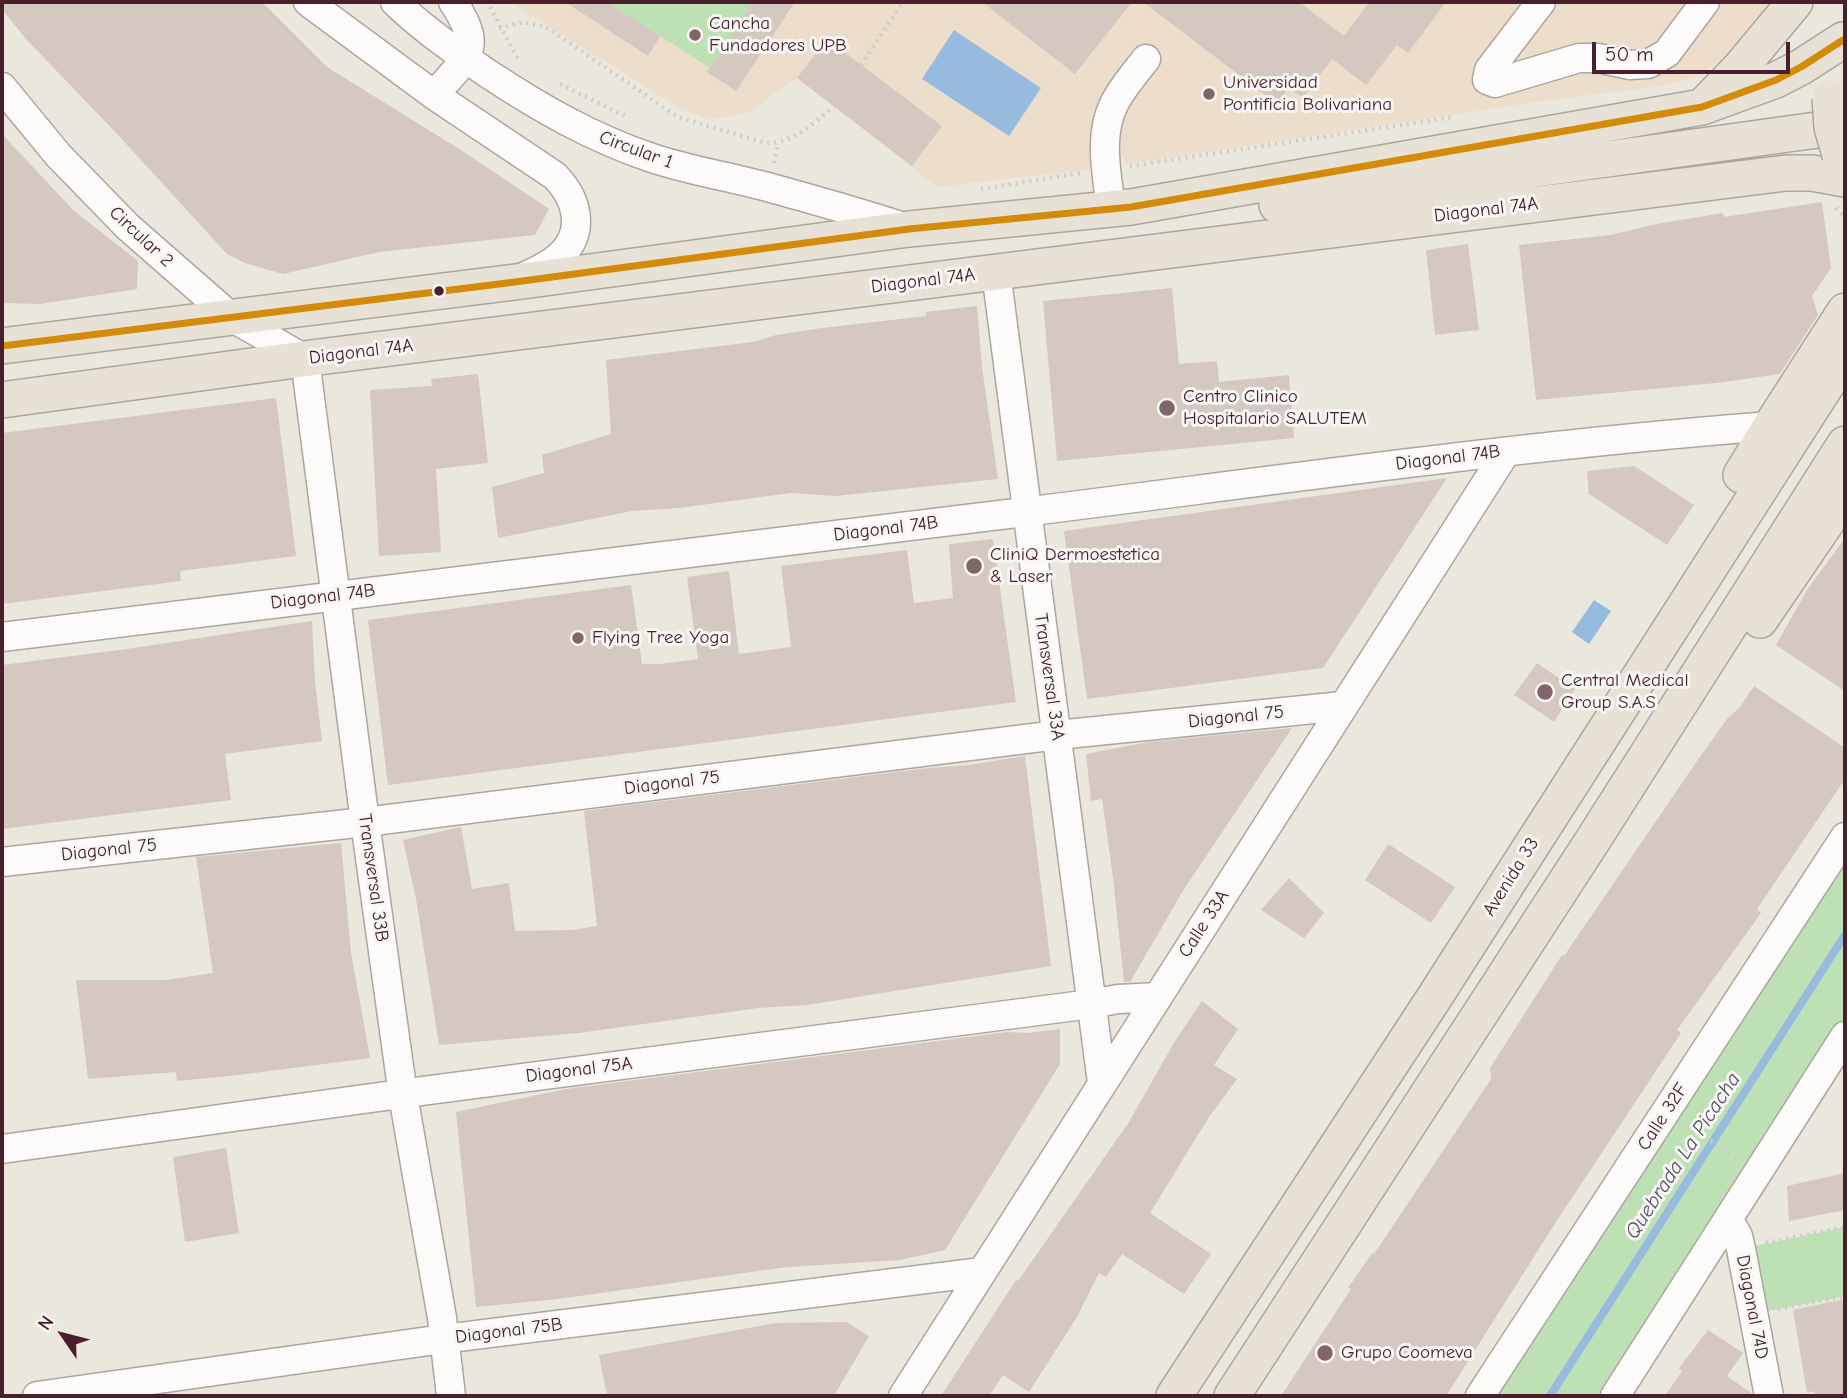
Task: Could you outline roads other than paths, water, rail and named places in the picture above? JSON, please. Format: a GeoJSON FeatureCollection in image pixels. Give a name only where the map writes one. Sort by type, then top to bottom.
{"type":"FeatureCollection","features":[{"type":"Feature","properties":{"kind":"main road"},"geometry":{"type":"LineString","coordinates":[[1702,107],[1740,68],[1795,2]]}},
{"type":"Feature","properties":{"kind":"main road"},"geometry":{"type":"LineString","coordinates":[[2,346],[515,282],[909,229],[1121,208],[1702,107],[1776,80],[1844,38]]}},
{"type":"Feature","properties":{"kind":"main road"},"geometry":{"type":"LineString","coordinates":[[1121,208],[1272,206],[1841,145],[1834,68],[1844,38]]}},
{"type":"Feature","properties":{"kind":"main road","name":"Diagonal 74A"},"geometry":{"type":"LineString","coordinates":[[2,400],[996,272],[1786,173],[1812,173],[1841,145]]}},
{"type":"Feature","properties":{"kind":"main road"},"geometry":{"type":"LineString","coordinates":[[1579,769],[1654,623],[1770,426],[1845,311]]}},
{"type":"Feature","properties":{"kind":"main road","name":"Avenida 33"},"geometry":{"type":"LineString","coordinates":[[1174,1396],[1434,998],[1845,356]]}},
{"type":"Feature","properties":{"kind":"main road"},"geometry":{"type":"LineString","coordinates":[[1232,1396],[1593,840],[1845,444]]}},
{"type":"Feature","properties":{"kind":"main road"},"geometry":{"type":"LineString","coordinates":[[1593,840],[1715,687],[1845,495]]}},
{"type":"Feature","properties":{"kind":"street"},"geometry":{"type":"LineString","coordinates":[[308,2],[434,95],[555,176],[568,190],[577,215],[573,241],[554,261],[515,282]]}},
{"type":"Feature","properties":{"kind":"street","name":"Circular 1"},"geometry":{"type":"LineString","coordinates":[[395,2],[416,22],[465,58],[540,108],[595,135],[651,158],[709,175],[769,187],[909,229]]}},
{"type":"Feature","properties":{"kind":"street"},"geometry":{"type":"LineString","coordinates":[[434,95],[465,58],[471,42],[467,25],[453,2]]}},
{"type":"Feature","properties":{"kind":"street"},"geometry":{"type":"LineString","coordinates":[[1541,2],[1489,70],[1487,80],[1495,83],[1588,57],[1630,65],[1648,64],[1667,53],[1705,2]]}},
{"type":"Feature","properties":{"kind":"street"},"geometry":{"type":"LineString","coordinates":[[1121,208],[1107,169],[1105,133],[1108,117],[1121,92],[1146,59]]}},
{"type":"Feature","properties":{"kind":"street","name":"Circular 2"},"geometry":{"type":"LineString","coordinates":[[2,87],[58,155],[128,227],[231,317],[305,359]]}},
{"type":"Feature","properties":{"kind":"street","name":"Transversal 33A"},"geometry":{"type":"LineString","coordinates":[[996,272],[1102,1083]]}},
{"type":"Feature","properties":{"kind":"street","name":"Transversal 33B"},"geometry":{"type":"LineString","coordinates":[[305,359],[403,1095],[442,1318],[452,1396]]}},
{"type":"Feature","properties":{"kind":"street","name":"Diagonal 74B"},"geometry":{"type":"LineString","coordinates":[[2,637],[1546,446],[1770,426]]}},
{"type":"Feature","properties":{"kind":"street","name":"Calle 33A"},"geometry":{"type":"LineString","coordinates":[[903,1396],[1506,452]]}},
{"type":"Feature","properties":{"kind":"street","name":"Diagonal 75"},"geometry":{"type":"LineString","coordinates":[[2,862],[365,822],[1057,735],[1343,706]]}},
{"type":"Feature","properties":{"kind":"street","name":"Calle 32F"},"geometry":{"type":"LineString","coordinates":[[1480,1396],[1845,837]]}},
{"type":"Feature","properties":{"kind":"street","name":"Diagonal 75A"},"geometry":{"type":"LineString","coordinates":[[2,1149],[1118,999],[1158,997]]}},
{"type":"Feature","properties":{"kind":"street"},"geometry":{"type":"LineString","coordinates":[[1615,1396],[1845,1037]]}},
{"type":"Feature","properties":{"kind":"street","name":"Diagonal 74D"},"geometry":{"type":"LineString","coordinates":[[1729,1220],[1738,1236],[1741,1249],[1769,1396]]}},
{"type":"Feature","properties":{"kind":"street","name":"Diagonal 75B"},"geometry":{"type":"LineString","coordinates":[[37,1396],[443,1339],[982,1272]]}},
{"type":"Feature","properties":{"kind":"water"},"geometry":{"type":"Polygon","coordinates":[[[954,30],[1041,88],[1009,136],[922,79],[954,30]]]}},
{"type":"Feature","properties":{"kind":"water"},"geometry":{"type":"Polygon","coordinates":[[[1594,600],[1611,611],[1589,644],[1572,632],[1594,600]]]}},
{"type":"Feature","properties":{"kind":"waterway","name":"Quebrada La Picacha"},"geometry":{"type":"LineString","coordinates":[[1550,1396],[1845,935]]}},
{"type":"Feature","properties":{"kind":"place","name":"Cancha Fundadores UPB"},"geometry":{"type":"Point","coordinates":[695,35]}},
{"type":"Feature","properties":{"kind":"place","name":"Universidad Pontificia Bolivariana"},"geometry":{"type":"Point","coordinates":[1209,94]}},
{"type":"Feature","properties":{"kind":"place","name":"Centro Clinico Hospitalario SALUTEM"},"geometry":{"type":"Point","coordinates":[1167,408]}},
{"type":"Feature","properties":{"kind":"place","name":"CliniQ Dermoestetica & Laser"},"geometry":{"type":"Point","coordinates":[974,566]}},
{"type":"Feature","properties":{"kind":"place","name":"Flying Tree Yoga"},"geometry":{"type":"Point","coordinates":[578,638]}},
{"type":"Feature","properties":{"kind":"place","name":"Central Medical Group S.A.S"},"geometry":{"type":"Point","coordinates":[1545,692]}},
{"type":"Feature","properties":{"kind":"place","name":"Grupo Coomeva"},"geometry":{"type":"Point","coordinates":[1325,1353]}}]}
